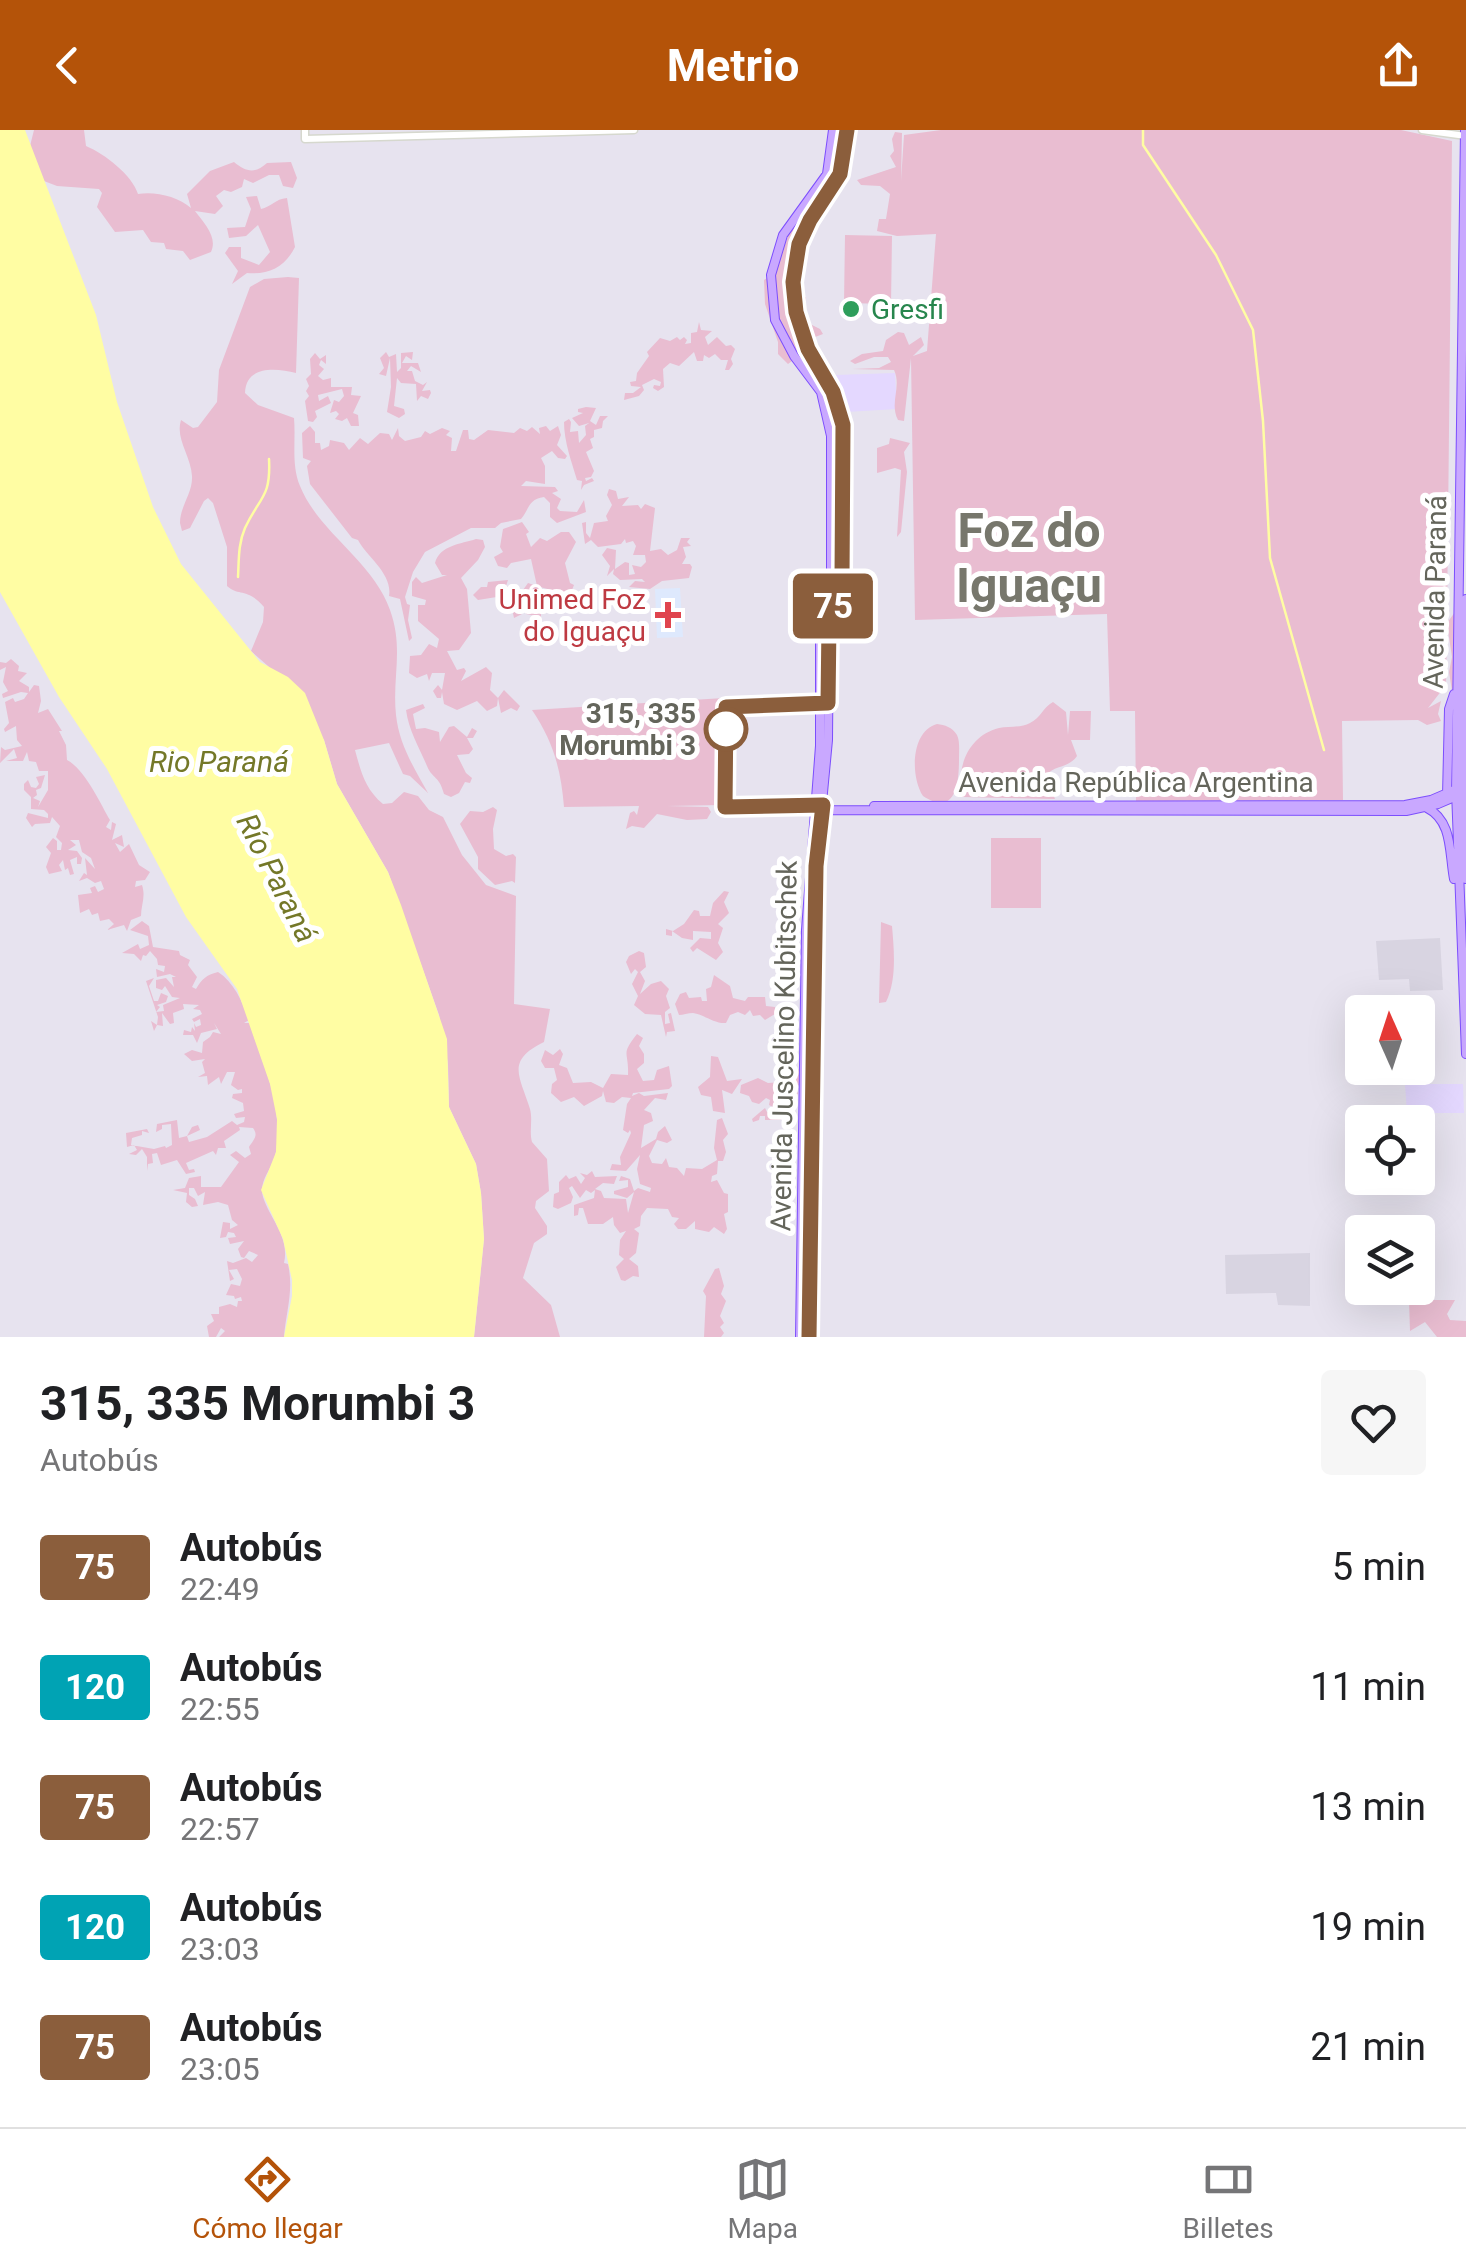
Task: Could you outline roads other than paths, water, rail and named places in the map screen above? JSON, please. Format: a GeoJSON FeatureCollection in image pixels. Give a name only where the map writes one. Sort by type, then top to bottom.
{"type":"FeatureCollection","features":[{"type":"Feature","properties":{"kind":"main road"},"geometry":{"type":"LineString","coordinates":[[309,135],[634,130]]}},
{"type":"Feature","properties":{"kind":"main road","name":"Avenida Juscelino Kubitschek"},"geometry":{"type":"LineString","coordinates":[[809,1337],[812,1144],[808,1124],[819,808],[820,616],[830,574],[829,415],[822,392],[794,356],[775,320],[771,275],[783,235],[827,174],[833,130]]}},
{"type":"Feature","properties":{"kind":"main road","name":"Avenida Juscelino Kubitschek"},"geometry":{"type":"LineString","coordinates":[[819,808],[828,740],[828,629],[842,578],[841,413],[808,349],[796,312],[793,282],[799,244],[840,174],[847,130]]}},
{"type":"Feature","properties":{"kind":"main road"},"geometry":{"type":"LineString","coordinates":[[1422,130],[1466,134]]}},
{"type":"Feature","properties":{"kind":"main road","name":"Avenida Paraná"},"geometry":{"type":"LineString","coordinates":[[1466,134],[1456,690],[1449,708],[1465,833],[1466,880]]}},
{"type":"Feature","properties":{"kind":"main road"},"geometry":{"type":"LineString","coordinates":[[831,527],[843,529]]}},
{"type":"Feature","properties":{"kind":"main road","name":"Avenida Paraná"},"geometry":{"type":"LineString","coordinates":[[1466,599],[1458,902],[1466,1054]]}},
{"type":"Feature","properties":{"kind":"main road","name":"Avenida República Argentina"},"geometry":{"type":"LineString","coordinates":[[819,808],[1405,805],[1460,795]]}},
{"type":"Feature","properties":{"kind":"main road","name":"Avenida República Argentina"},"geometry":{"type":"LineString","coordinates":[[819,808],[1406,811],[1427,808],[1460,795]]}},
{"type":"Feature","properties":{"kind":"main road"},"geometry":{"type":"LineString","coordinates":[[1427,808],[1446,825],[1458,902]]}},
{"type":"Feature","properties":{"kind":"main road","name":"Avenida Juscelino Kubitschek"},"geometry":{"type":"LineString","coordinates":[[800,1337],[803,1136],[808,1124]]}},
{"type":"Feature","properties":{"kind":"main road"},"geometry":{"type":"LineString","coordinates":[[803,1136],[812,1144]]}},
{"type":"Feature","properties":{"kind":"water","name":"Rio Paraná"},"geometry":{"type":"Polygon","coordinates":[[[0,130],[25,130],[96,315],[117,402],[153,507],[181,564],[260,662],[288,677],[305,693],[337,784],[388,872],[401,905],[447,1039],[449,1107],[476,1164],[481,1193],[484,1239],[474,1337],[284,1337],[292,1280],[283,1239],[261,1190],[276,1152],[277,1119],[270,1084],[237,989],[186,917],[107,769],[59,697],[0,592],[0,130]]]}},
{"type":"Feature","properties":{"kind":"waterway"},"geometry":{"type":"LineString","coordinates":[[1143,130],[1143,145],[1216,255],[1253,330],[1263,421],[1270,558],[1324,750]]}},
{"type":"Feature","properties":{"kind":"waterway"},"geometry":{"type":"LineString","coordinates":[[238,577],[241,540],[266,490],[269,459]]}},
{"type":"Feature","properties":{"kind":"place","name":"Gresfi"},"geometry":{"type":"Point","coordinates":[851,309]}},
{"type":"Feature","properties":{"kind":"place","name":"Unimed Foz do Iguaçu"},"geometry":{"type":"Point","coordinates":[668,615]}},
{"type":"Feature","properties":{"kind":"place","name":"315, 335 Morumbi 3"},"geometry":{"type":"Point","coordinates":[726,729]}},
{"type":"Feature","properties":{"kind":"district","name":"Foz do Iguaçu"},"geometry":{"type":"Point","coordinates":[1029,558]}},
{"type":"Feature","properties":{"kind":"water label","name":"Río Paraná"},"geometry":{"type":"Point","coordinates":[277,878]}}]}
